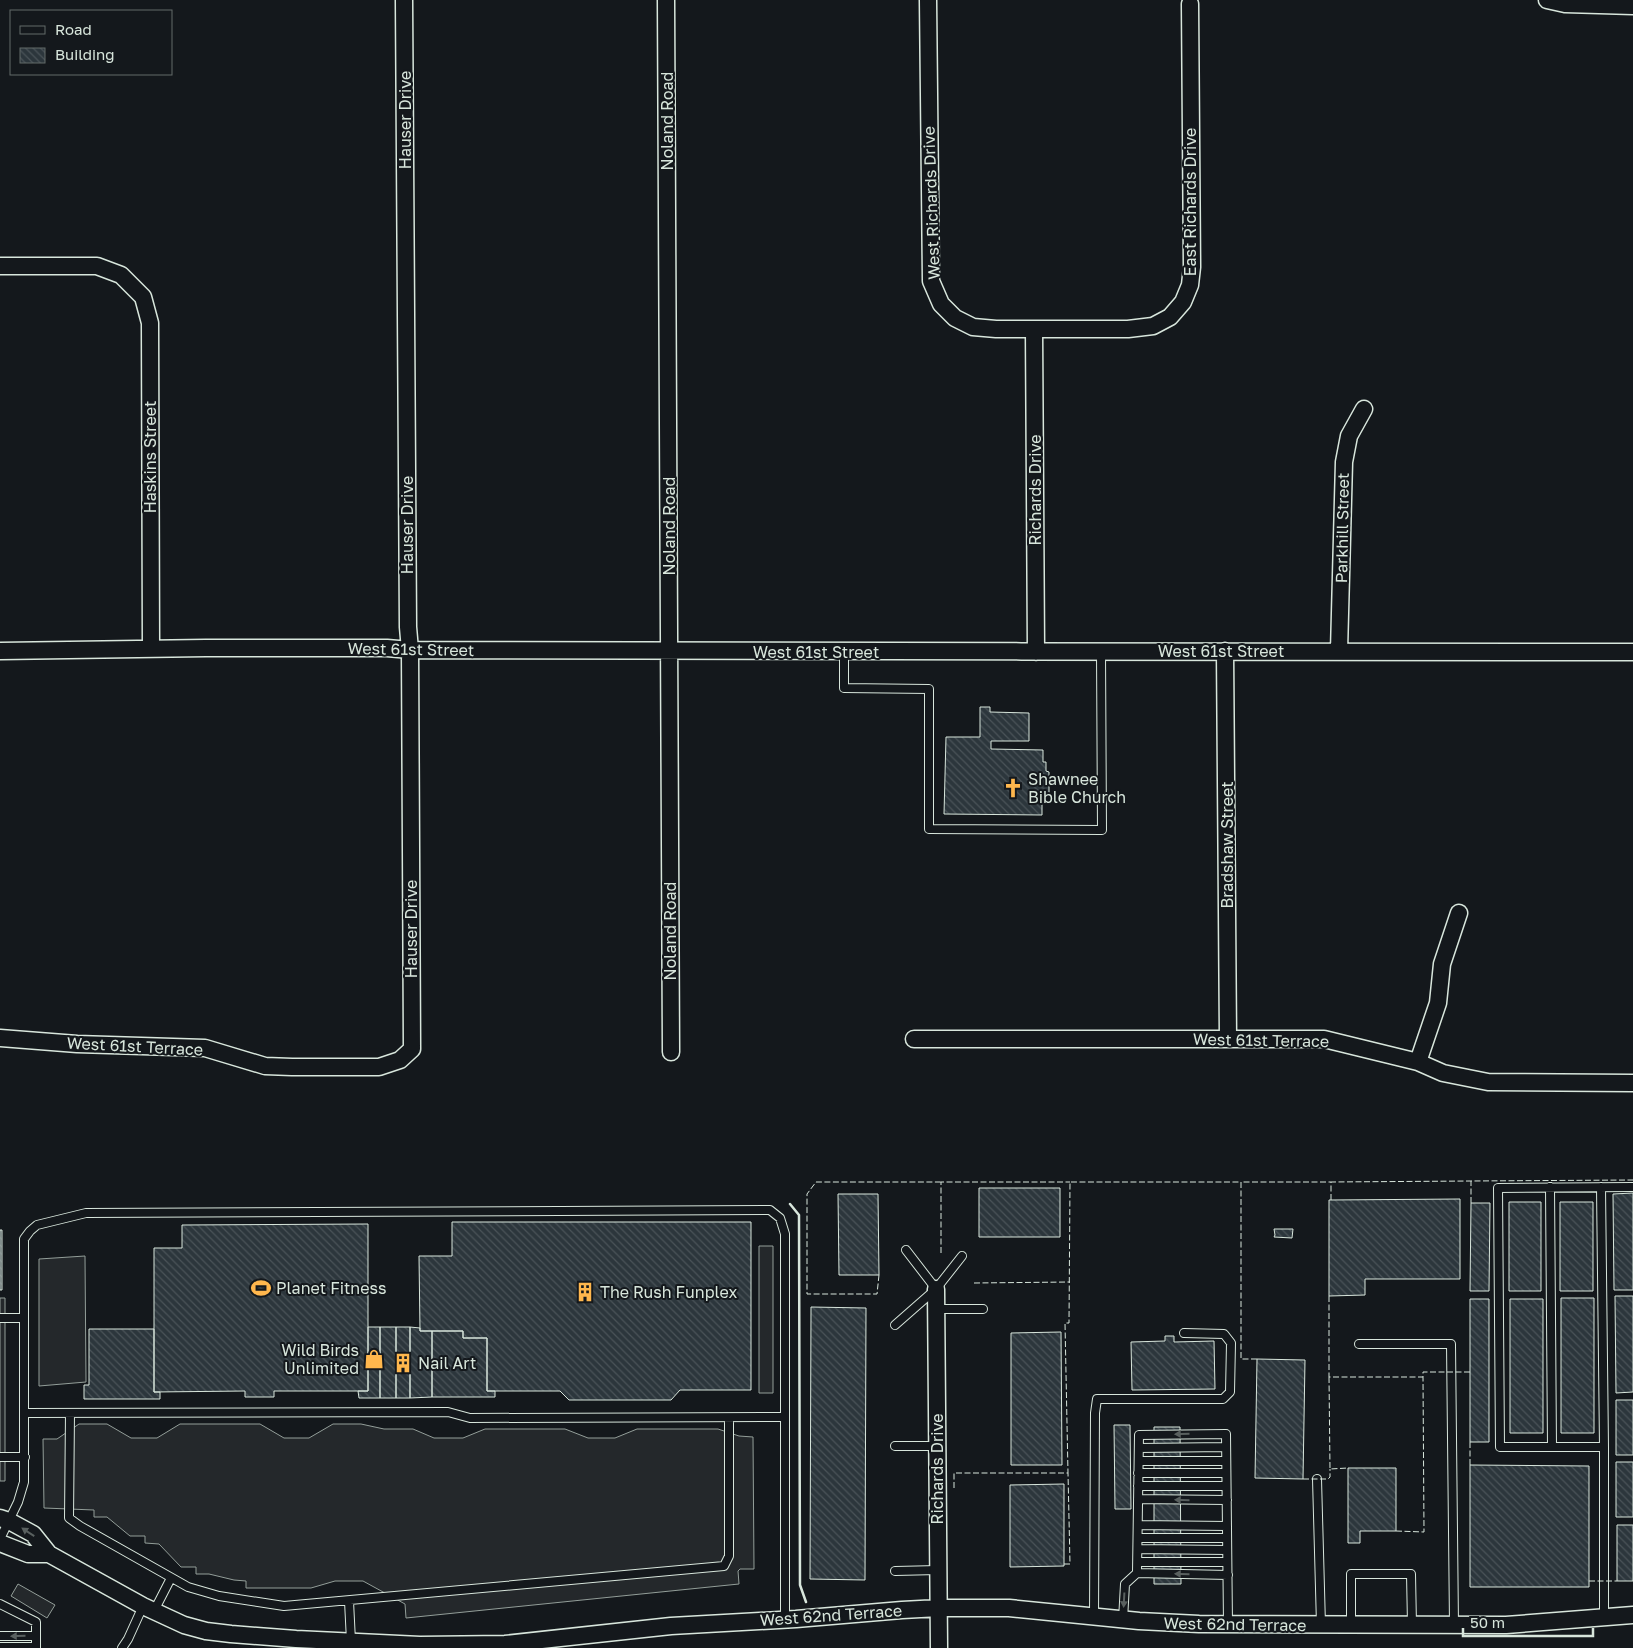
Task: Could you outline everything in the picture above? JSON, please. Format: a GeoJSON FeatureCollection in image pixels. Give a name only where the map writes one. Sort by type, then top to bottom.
{"type":"FeatureCollection","features":[{"type":"Feature","properties":{"kind":"street","name":"Hauser Drive"},"geometry":{"type":"LineString","coordinates":[[404,0],[412,1049]]}},
{"type":"Feature","properties":{"kind":"street","name":"Noland Road"},"geometry":{"type":"LineString","coordinates":[[666,0],[671,1052]]}},
{"type":"Feature","properties":{"kind":"street","name":"West Richards Drive"},"geometry":{"type":"LineString","coordinates":[[928,0],[931,281],[941,304],[955,318],[973,327],[1034,329]]}},
{"type":"Feature","properties":{"kind":"street"},"geometry":{"type":"LineString","coordinates":[[1547,0],[1565,4],[1633,6]]}},
{"type":"Feature","properties":{"kind":"street","name":"East Richards Drive"},"geometry":{"type":"LineString","coordinates":[[1034,329],[1128,329],[1153,326],[1170,317],[1183,302],[1190,285],[1192,267],[1190,4]]}},
{"type":"Feature","properties":{"kind":"street","name":"Haskins Street"},"geometry":{"type":"LineString","coordinates":[[0,266],[97,266],[121,275],[143,297],[150,323],[151,649]]}},
{"type":"Feature","properties":{"kind":"street","name":"Richards Drive"},"geometry":{"type":"LineString","coordinates":[[1034,329],[1036,652]]}},
{"type":"Feature","properties":{"kind":"street","name":"Parkhill Street"},"geometry":{"type":"LineString","coordinates":[[1339,651],[1344,462],[1349,436],[1364,409]]}},
{"type":"Feature","properties":{"kind":"street","name":"West 61st Street"},"geometry":{"type":"LineString","coordinates":[[0,651],[386,648],[410,650],[669,652],[1633,652]]}},
{"type":"Feature","properties":{"kind":"street","name":"Bradshaw Street"},"geometry":{"type":"LineString","coordinates":[[1226,651],[1228,1039]]}},
{"type":"Feature","properties":{"kind":"street"},"geometry":{"type":"LineString","coordinates":[[1418,1062],[1438,1003],[1442,964],[1459,913]]}},
{"type":"Feature","properties":{"kind":"street","name":"West 61st Terrace"},"geometry":{"type":"LineString","coordinates":[[0,1038],[77,1044],[205,1048],[265,1066],[292,1067],[379,1067],[400,1060],[412,1049]]}},
{"type":"Feature","properties":{"kind":"street","name":"West 61st Terrace"},"geometry":{"type":"LineString","coordinates":[[914,1039],[1324,1038],[1418,1062],[1443,1073],[1488,1082],[1633,1083]]}},
{"type":"Feature","properties":{"kind":"street","name":"Richards Drive"},"geometry":{"type":"LineString","coordinates":[[936,1289],[939,1648]]}},
{"type":"Feature","properties":{"kind":"street","name":"West 62nd Terrace"},"geometry":{"type":"LineString","coordinates":[[5,1520],[33,1534],[49,1554],[148,1609],[184,1625],[206,1631],[296,1639],[420,1646],[505,1644],[671,1626],[938,1608],[1009,1608],[1123,1620],[1321,1625],[1506,1625],[1633,1615]]}},
{"type":"Feature","properties":{"kind":"street","name":"West 62nd Terrace"},"geometry":{"type":"LineString","coordinates":[[0,1543],[28,1554],[49,1554]]}},
{"type":"Feature","properties":{"kind":"lane"},"geometry":{"type":"LineString","coordinates":[[844,652],[844,688],[929,689],[929,830],[1102,830],[1101,652]]}},
{"type":"Feature","properties":{"kind":"lane"},"geometry":{"type":"LineString","coordinates":[[1601,1187],[1604,1618]]}},
{"type":"Feature","properties":{"kind":"lane"},"geometry":{"type":"LineString","coordinates":[[1604,1447],[1500,1447],[1498,1188],[1633,1187]]}},
{"type":"Feature","properties":{"kind":"lane"},"geometry":{"type":"LineString","coordinates":[[1550,1188],[1552,1447]]}},
{"type":"Feature","properties":{"kind":"lane"},"geometry":{"type":"LineString","coordinates":[[0,1539],[5,1520],[18,1502],[24,1482],[24,1240],[37,1225],[86,1214],[770,1210],[780,1218],[785,1234],[785,1619]]}},
{"type":"Feature","properties":{"kind":"lane"},"geometry":{"type":"LineString","coordinates":[[906,1250],[936,1289]]}},
{"type":"Feature","properties":{"kind":"lane"},"geometry":{"type":"LineString","coordinates":[[895,1325],[936,1289],[962,1256]]}},
{"type":"Feature","properties":{"kind":"lane"},"geometry":{"type":"LineString","coordinates":[[936,1309],[983,1309]]}},
{"type":"Feature","properties":{"kind":"lane"},"geometry":{"type":"LineString","coordinates":[[0,1318],[24,1318]]}},
{"type":"Feature","properties":{"kind":"lane"},"geometry":{"type":"LineString","coordinates":[[1094,1617],[1095,1413],[1097,1399],[1223,1399],[1230,1392],[1231,1343],[1224,1334],[1184,1334]]}},
{"type":"Feature","properties":{"kind":"lane"},"geometry":{"type":"LineString","coordinates":[[1359,1344],[1451,1344],[1454,1625]]}},
{"type":"Feature","properties":{"kind":"lane"},"geometry":{"type":"LineString","coordinates":[[24,1413],[448,1412],[470,1418],[785,1417]]}},
{"type":"Feature","properties":{"kind":"lane"},"geometry":{"type":"LineString","coordinates":[[70,1413],[69,1518],[188,1587],[219,1596],[284,1606],[724,1566],[729,1556],[729,1418]]}},
{"type":"Feature","properties":{"kind":"lane"},"geometry":{"type":"LineString","coordinates":[[1123,1620],[1125,1584],[1137,1573],[1138,1562],[1139,1435],[1226,1434],[1228,1624]]}},
{"type":"Feature","properties":{"kind":"lane"},"geometry":{"type":"LineString","coordinates":[[895,1446],[937,1446]]}},
{"type":"Feature","properties":{"kind":"lane"},"geometry":{"type":"LineString","coordinates":[[1139,1448],[1226,1447]]}},
{"type":"Feature","properties":{"kind":"lane"},"geometry":{"type":"LineString","coordinates":[[0,1457],[25,1457]]}},
{"type":"Feature","properties":{"kind":"lane"},"geometry":{"type":"LineString","coordinates":[[1139,1461],[1226,1461]]}},
{"type":"Feature","properties":{"kind":"lane"},"geometry":{"type":"LineString","coordinates":[[1138,1473],[1226,1473]]}},
{"type":"Feature","properties":{"kind":"lane"},"geometry":{"type":"LineString","coordinates":[[1317,1479],[1321,1625]]}},
{"type":"Feature","properties":{"kind":"lane"},"geometry":{"type":"LineString","coordinates":[[1138,1486],[1226,1486]]}},
{"type":"Feature","properties":{"kind":"lane"},"geometry":{"type":"LineString","coordinates":[[1138,1499],[1227,1500]]}},
{"type":"Feature","properties":{"kind":"lane"},"geometry":{"type":"LineString","coordinates":[[1138,1525],[1227,1526]]}},
{"type":"Feature","properties":{"kind":"lane"},"geometry":{"type":"LineString","coordinates":[[1138,1538],[1227,1538]]}},
{"type":"Feature","properties":{"kind":"lane"},"geometry":{"type":"LineString","coordinates":[[1138,1549],[1227,1550]]}},
{"type":"Feature","properties":{"kind":"lane"},"geometry":{"type":"LineString","coordinates":[[1138,1562],[1227,1562]]}},
{"type":"Feature","properties":{"kind":"lane"},"geometry":{"type":"LineString","coordinates":[[895,1571],[938,1570]]}},
{"type":"Feature","properties":{"kind":"lane"},"geometry":{"type":"LineString","coordinates":[[1137,1573],[1228,1575]]}},
{"type":"Feature","properties":{"kind":"lane"},"geometry":{"type":"LineString","coordinates":[[1351,1625],[1351,1574],[1411,1574],[1412,1625]]}},
{"type":"Feature","properties":{"kind":"lane"},"geometry":{"type":"LineString","coordinates":[[122,1648],[171,1578]]}},
{"type":"Feature","properties":{"kind":"lane"},"geometry":{"type":"LineString","coordinates":[[349,1601],[351,1641]]}},
{"type":"Feature","properties":{"kind":"lane"},"geometry":{"type":"LineString","coordinates":[[0,1604],[36,1622],[36,1647],[0,1648]]}},
{"type":"Feature","properties":{"kind":"lane"},"geometry":{"type":"LineString","coordinates":[[0,1636],[36,1636]]}},
{"type":"Feature","properties":{"kind":"shaded area"},"geometry":{"type":"Polygon","coordinates":[[[759,1246],[773,1246],[773,1393],[759,1393],[759,1246]]]}},
{"type":"Feature","properties":{"kind":"shaded area"},"geometry":{"type":"Polygon","coordinates":[[[85,1256],[86,1382],[39,1386],[39,1259],[85,1256]]]}},
{"type":"Feature","properties":{"kind":"shaded area"},"geometry":{"type":"Polygon","coordinates":[[[0,1298],[5,1298],[5,1481],[0,1481],[0,1298]]]}},
{"type":"Feature","properties":{"kind":"shaded area"},"geometry":{"type":"Polygon","coordinates":[[[79,1424],[107,1424],[131,1438],[157,1438],[180,1424],[260,1424],[284,1438],[309,1438],[333,1424],[361,1424],[384,1429],[413,1429],[434,1438],[463,1438],[485,1429],[565,1429],[588,1438],[615,1438],[637,1429],[718,1429],[739,1436],[753,1437],[754,1569],[740,1569],[738,1571],[739,1584],[406,1618],[405,1604],[363,1581],[335,1581],[311,1588],[246,1588],[246,1581],[209,1574],[196,1574],[196,1567],[181,1567],[159,1544],[145,1543],[145,1536],[130,1536],[107,1517],[94,1517],[94,1510],[44,1508],[43,1439],[57,1439],[79,1424]]]}},
{"type":"Feature","properties":{"kind":"shaded area"},"geometry":{"type":"Polygon","coordinates":[[[18,1584],[55,1605],[47,1618],[11,1596],[18,1584]]]}},
{"type":"Feature","properties":{"kind":"building","name":"Shawnee Bible Church"},"geometry":{"type":"Polygon","coordinates":[[[980,707],[990,707],[990,712],[1029,713],[1029,741],[991,741],[991,749],[1043,750],[1043,762],[1046,762],[1046,771],[1049,772],[1049,793],[1046,793],[1046,802],[1042,802],[1042,815],[944,814],[946,737],[980,737],[980,707]]]}},
{"type":"Feature","properties":{"kind":"building"},"geometry":{"type":"Polygon","coordinates":[[[979,1188],[1060,1188],[1060,1237],[979,1237],[979,1188]]]}},
{"type":"Feature","properties":{"kind":"building"},"geometry":{"type":"Polygon","coordinates":[[[1633,1193],[1633,1290],[1614,1290],[1613,1194],[1633,1193]]]}},
{"type":"Feature","properties":{"kind":"building"},"geometry":{"type":"Polygon","coordinates":[[[838,1194],[878,1194],[879,1275],[839,1275],[838,1194]]]}},
{"type":"Feature","properties":{"kind":"building"},"geometry":{"type":"Polygon","coordinates":[[[1460,1199],[1460,1279],[1365,1279],[1365,1295],[1329,1296],[1329,1200],[1460,1199]]]}},
{"type":"Feature","properties":{"kind":"building"},"geometry":{"type":"Polygon","coordinates":[[[1509,1202],[1541,1202],[1541,1291],[1509,1291],[1509,1202]]]}},
{"type":"Feature","properties":{"kind":"building"},"geometry":{"type":"Polygon","coordinates":[[[1560,1202],[1593,1202],[1593,1291],[1560,1291],[1560,1202]]]}},
{"type":"Feature","properties":{"kind":"building"},"geometry":{"type":"Polygon","coordinates":[[[1471,1203],[1490,1203],[1489,1291],[1470,1291],[1471,1203]]]}},
{"type":"Feature","properties":{"kind":"building","name":"The Rush Funplex"},"geometry":{"type":"Polygon","coordinates":[[[452,1222],[751,1222],[751,1390],[680,1390],[671,1400],[569,1400],[560,1391],[487,1391],[487,1338],[463,1338],[463,1331],[420,1331],[419,1256],[452,1256],[452,1222]]]}},
{"type":"Feature","properties":{"kind":"building","name":"Planet Fitness"},"geometry":{"type":"Polygon","coordinates":[[[368,1224],[368,1391],[274,1391],[274,1397],[245,1397],[245,1391],[154,1392],[154,1248],[182,1248],[182,1225],[368,1224]]]}},
{"type":"Feature","properties":{"kind":"building"},"geometry":{"type":"Polygon","coordinates":[[[1274,1229],[1293,1229],[1292,1238],[1274,1237],[1274,1229]]]}},
{"type":"Feature","properties":{"kind":"building"},"geometry":{"type":"Polygon","coordinates":[[[0,1230],[2,1230],[2,1290],[0,1290],[0,1230]]]}},
{"type":"Feature","properties":{"kind":"building"},"geometry":{"type":"Polygon","coordinates":[[[1615,1296],[1633,1296],[1633,1392],[1616,1393],[1615,1296]]]}},
{"type":"Feature","properties":{"kind":"building"},"geometry":{"type":"Polygon","coordinates":[[[1561,1298],[1594,1298],[1594,1433],[1561,1433],[1561,1298]]]}},
{"type":"Feature","properties":{"kind":"building"},"geometry":{"type":"Polygon","coordinates":[[[1470,1299],[1489,1299],[1489,1442],[1470,1442],[1470,1299]]]}},
{"type":"Feature","properties":{"kind":"building"},"geometry":{"type":"Polygon","coordinates":[[[1510,1299],[1543,1299],[1543,1433],[1510,1433],[1510,1299]]]}},
{"type":"Feature","properties":{"kind":"building"},"geometry":{"type":"Polygon","coordinates":[[[811,1307],[866,1308],[865,1580],[810,1579],[811,1307]]]}},
{"type":"Feature","properties":{"kind":"building","name":"Wild Birds Unlimited"},"geometry":{"type":"Polygon","coordinates":[[[368,1327],[380,1327],[380,1398],[359,1398],[358,1391],[368,1391],[368,1327]]]}},
{"type":"Feature","properties":{"kind":"building"},"geometry":{"type":"Polygon","coordinates":[[[380,1327],[396,1327],[396,1398],[380,1398],[380,1327]]]}},
{"type":"Feature","properties":{"kind":"building","name":"Nail Art"},"geometry":{"type":"Polygon","coordinates":[[[396,1327],[410,1327],[410,1398],[396,1398],[396,1327]]]}},
{"type":"Feature","properties":{"kind":"building"},"geometry":{"type":"Polygon","coordinates":[[[410,1327],[420,1328],[420,1331],[432,1331],[432,1397],[410,1398],[410,1327]]]}},
{"type":"Feature","properties":{"kind":"building"},"geometry":{"type":"Polygon","coordinates":[[[89,1329],[154,1329],[154,1392],[160,1392],[160,1399],[84,1399],[84,1385],[89,1385],[89,1329]]]}},
{"type":"Feature","properties":{"kind":"building"},"geometry":{"type":"Polygon","coordinates":[[[432,1331],[463,1331],[463,1338],[487,1338],[487,1391],[495,1391],[495,1397],[432,1397],[432,1331]]]}},
{"type":"Feature","properties":{"kind":"building"},"geometry":{"type":"Polygon","coordinates":[[[1061,1332],[1062,1465],[1011,1465],[1011,1333],[1061,1332]]]}},
{"type":"Feature","properties":{"kind":"building"},"geometry":{"type":"Polygon","coordinates":[[[1165,1336],[1174,1336],[1174,1342],[1214,1341],[1215,1389],[1132,1390],[1131,1342],[1165,1341],[1165,1336]]]}},
{"type":"Feature","properties":{"kind":"building"},"geometry":{"type":"Polygon","coordinates":[[[1257,1359],[1305,1360],[1303,1479],[1255,1478],[1257,1359]]]}},
{"type":"Feature","properties":{"kind":"building"},"geometry":{"type":"Polygon","coordinates":[[[1616,1400],[1633,1400],[1633,1455],[1616,1455],[1616,1400]]]}},
{"type":"Feature","properties":{"kind":"building"},"geometry":{"type":"Polygon","coordinates":[[[1114,1425],[1130,1425],[1131,1509],[1115,1509],[1114,1425]]]}},
{"type":"Feature","properties":{"kind":"building"},"geometry":{"type":"Polygon","coordinates":[[[1154,1427],[1180,1427],[1181,1584],[1154,1584],[1154,1427]]]}},
{"type":"Feature","properties":{"kind":"building"},"geometry":{"type":"Polygon","coordinates":[[[1616,1462],[1633,1462],[1633,1517],[1616,1517],[1616,1462]]]}},
{"type":"Feature","properties":{"kind":"building"},"geometry":{"type":"Polygon","coordinates":[[[1470,1465],[1589,1466],[1589,1587],[1470,1587],[1470,1465]]]}},
{"type":"Feature","properties":{"kind":"building"},"geometry":{"type":"Polygon","coordinates":[[[1348,1468],[1396,1468],[1396,1531],[1360,1531],[1360,1543],[1348,1543],[1348,1468]]]}},
{"type":"Feature","properties":{"kind":"building"},"geometry":{"type":"Polygon","coordinates":[[[1064,1484],[1064,1566],[1010,1567],[1010,1485],[1064,1484]]]}},
{"type":"Feature","properties":{"kind":"building"},"geometry":{"type":"Polygon","coordinates":[[[1617,1525],[1633,1525],[1633,1581],[1617,1581],[1617,1525]]]}},
{"type":"Feature","properties":{"kind":"fence"},"geometry":{"type":"LineString","coordinates":[[1471,1203],[1471,1181],[1633,1180]]}},
{"type":"Feature","properties":{"kind":"fence"},"geometry":{"type":"LineString","coordinates":[[1331,1200],[1331,1182],[1471,1181]]}},
{"type":"Feature","properties":{"kind":"fence"},"geometry":{"type":"LineString","coordinates":[[879,1275],[877,1294],[807,1294],[807,1194],[816,1182],[941,1182]]}},
{"type":"Feature","properties":{"kind":"fence"},"geometry":{"type":"LineString","coordinates":[[941,1253],[941,1182],[1070,1182]]}},
{"type":"Feature","properties":{"kind":"fence"},"geometry":{"type":"LineString","coordinates":[[954,1488],[954,1473],[1068,1473],[1065,1323],[1069,1323],[1070,1182],[1241,1182]]}},
{"type":"Feature","properties":{"kind":"fence"},"geometry":{"type":"LineString","coordinates":[[1257,1359],[1241,1359],[1241,1182],[1331,1182]]}},
{"type":"Feature","properties":{"kind":"fence"},"geometry":{"type":"LineString","coordinates":[[974,1283],[1070,1282]]}},
{"type":"Feature","properties":{"kind":"fence"},"geometry":{"type":"LineString","coordinates":[[1329,1296],[1329,1377],[1423,1377],[1423,1372],[1470,1372]]}},
{"type":"Feature","properties":{"kind":"fence"},"geometry":{"type":"LineString","coordinates":[[1329,1377],[1330,1469],[1348,1468]]}},
{"type":"Feature","properties":{"kind":"fence"},"geometry":{"type":"LineString","coordinates":[[1396,1531],[1424,1532],[1423,1377]]}},
{"type":"Feature","properties":{"kind":"fence"},"geometry":{"type":"LineString","coordinates":[[1470,1442],[1470,1465]]}},
{"type":"Feature","properties":{"kind":"fence"},"geometry":{"type":"LineString","coordinates":[[1303,1479],[1328,1479],[1330,1477],[1330,1469]]}},
{"type":"Feature","properties":{"kind":"fence"},"geometry":{"type":"LineString","coordinates":[[1064,1564],[1070,1564],[1068,1473]]}},
{"type":"Feature","properties":{"kind":"fence"},"geometry":{"type":"LineString","coordinates":[[1589,1581],[1617,1581]]}},
{"type":"Feature","properties":{"kind":"wall"},"geometry":{"type":"LineString","coordinates":[[790,1204],[799,1215],[800,1585],[806,1602]]}},
{"type":"Feature","properties":{"kind":"place","name":"Shawnee Bible Church"},"geometry":{"type":"Point","coordinates":[1013,788]}},
{"type":"Feature","properties":{"kind":"place","name":"Planet Fitness"},"geometry":{"type":"Point","coordinates":[261,1288]}},
{"type":"Feature","properties":{"kind":"place","name":"The Rush Funplex"},"geometry":{"type":"Point","coordinates":[585,1292]}},
{"type":"Feature","properties":{"kind":"place","name":"Wild Birds Unlimited"},"geometry":{"type":"Point","coordinates":[374,1359]}},
{"type":"Feature","properties":{"kind":"place","name":"Nail Art"},"geometry":{"type":"Point","coordinates":[403,1363]}}]}
